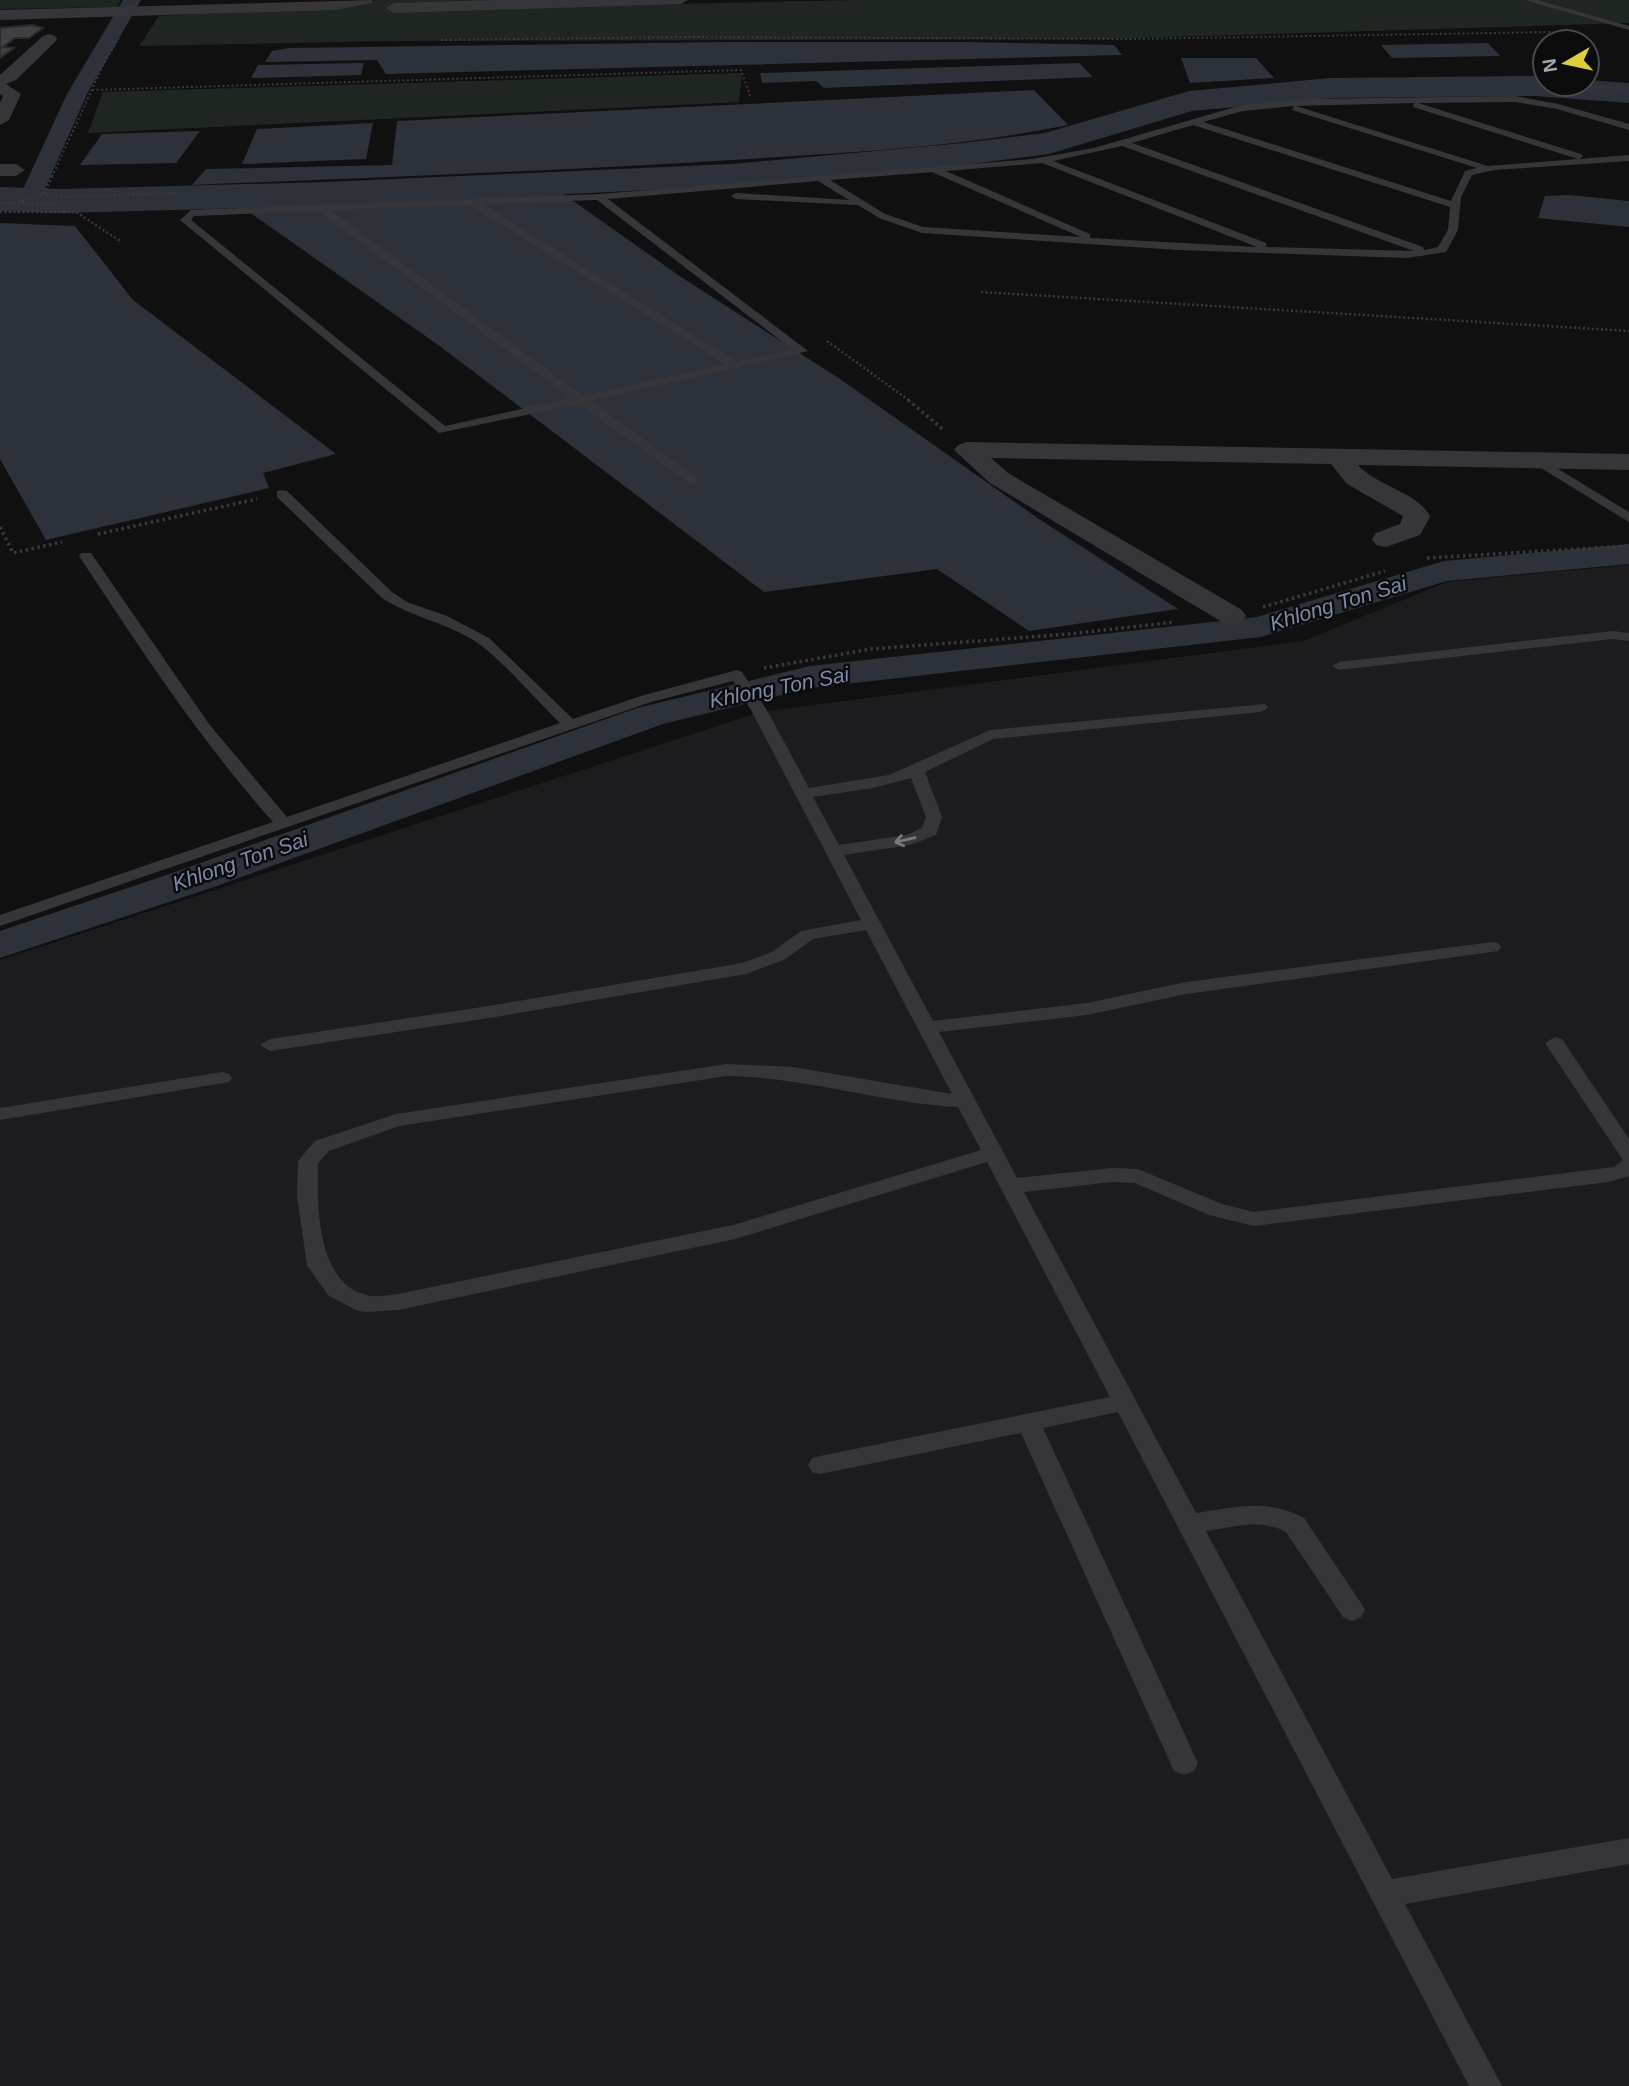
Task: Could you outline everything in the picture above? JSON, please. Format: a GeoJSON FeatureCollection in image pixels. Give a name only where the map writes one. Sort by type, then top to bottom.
{"type":"FeatureCollection","features":[{"type":"Feature","properties":{"kind":"street"},"geometry":{"type":"LineString","coordinates":[[0,15],[335,6],[366,0]]}},
{"type":"Feature","properties":{"kind":"street"},"geometry":{"type":"LineString","coordinates":[[524,0],[542,3]]}},
{"type":"Feature","properties":{"kind":"street"},"geometry":{"type":"LineString","coordinates":[[394,8],[681,0]]}},
{"type":"Feature","properties":{"kind":"street"},"geometry":{"type":"LineString","coordinates":[[0,81],[19,68],[49,40]]}},
{"type":"Feature","properties":{"kind":"street"},"geometry":{"type":"LineString","coordinates":[[0,88],[12,94],[0,120]]}},
{"type":"Feature","properties":{"kind":"street"},"geometry":{"type":"LineString","coordinates":[[967,450],[1629,462]]}},
{"type":"Feature","properties":{"kind":"street"},"geometry":{"type":"LineString","coordinates":[[967,450],[999,478],[1232,616]]}},
{"type":"Feature","properties":{"kind":"street"},"geometry":{"type":"LineString","coordinates":[[1339,458],[1356,479],[1415,512],[1417,517],[1411,529],[1387,539]]}},
{"type":"Feature","properties":{"kind":"lane"},"geometry":{"type":"LineString","coordinates":[[1528,0],[1629,28]]}},
{"type":"Feature","properties":{"kind":"lane"},"geometry":{"type":"LineString","coordinates":[[599,197],[802,351],[443,430],[185,220],[191,213],[599,197],[1041,160],[1095,151],[1242,108],[1282,104],[1515,99],[1558,107],[1629,127]]}},
{"type":"Feature","properties":{"kind":"lane"},"geometry":{"type":"LineString","coordinates":[[1400,100],[1589,160]]}},
{"type":"Feature","properties":{"kind":"lane"},"geometry":{"type":"LineString","coordinates":[[1282,104],[1488,169]]}},
{"type":"Feature","properties":{"kind":"lane"},"geometry":{"type":"LineString","coordinates":[[1193,122],[1455,205]]}},
{"type":"Feature","properties":{"kind":"lane"},"geometry":{"type":"LineString","coordinates":[[1123,143],[1426,252]]}},
{"type":"Feature","properties":{"kind":"lane"},"geometry":{"type":"LineString","coordinates":[[820,178],[882,216],[922,230],[1100,242],[1407,255],[1442,250],[1453,230],[1455,205],[1468,173],[1488,169],[1629,158]]}},
{"type":"Feature","properties":{"kind":"lane"},"geometry":{"type":"LineString","coordinates":[[1041,160],[1276,251]]}},
{"type":"Feature","properties":{"kind":"lane"},"geometry":{"type":"LineString","coordinates":[[933,169],[1100,242]]}},
{"type":"Feature","properties":{"kind":"lane"},"geometry":{"type":"LineString","coordinates":[[654,191],[861,203]]}},
{"type":"Feature","properties":{"kind":"lane"},"geometry":{"type":"LineString","coordinates":[[472,203],[736,366]]}},
{"type":"Feature","properties":{"kind":"lane"},"geometry":{"type":"LineString","coordinates":[[320,208],[692,481]]}},
{"type":"Feature","properties":{"kind":"lane"},"geometry":{"type":"LineString","coordinates":[[1540,462],[1629,518]]}},
{"type":"Feature","properties":{"kind":"lane"},"geometry":{"type":"LineString","coordinates":[[282,494],[387,595],[402,605],[443,619],[484,641],[571,725]]}},
{"type":"Feature","properties":{"kind":"lane"},"geometry":{"type":"LineString","coordinates":[[86,556],[194,718],[226,760],[284,824]]}},
{"type":"Feature","properties":{"kind":"lane"},"geometry":{"type":"LineString","coordinates":[[1339,666],[1613,635],[1629,637]]}},
{"type":"Feature","properties":{"kind":"lane"},"geometry":{"type":"LineString","coordinates":[[0,921],[646,699],[737,675],[760,712],[968,1101],[1486,2086]]}},
{"type":"Feature","properties":{"kind":"lane"},"geometry":{"type":"LineString","coordinates":[[804,794],[897,777],[934,762],[961,745],[990,735],[1259,707]]}},
{"type":"Feature","properties":{"kind":"lane"},"geometry":{"type":"LineString","coordinates":[[834,851],[910,840],[930,831],[934,817],[916,769]]}},
{"type":"Feature","properties":{"kind":"lane"},"geometry":{"type":"LineString","coordinates":[[270,1045],[489,1012],[746,968],[778,956],[807,935],[872,923]]}},
{"type":"Feature","properties":{"kind":"lane"},"geometry":{"type":"LineString","coordinates":[[928,1027],[1087,1009],[1186,988],[1492,947]]}},
{"type":"Feature","properties":{"kind":"lane"},"geometry":{"type":"LineString","coordinates":[[1555,1043],[1629,1155]]}},
{"type":"Feature","properties":{"kind":"lane"},"geometry":{"type":"LineString","coordinates":[[968,1101],[931,1100],[767,1070],[727,1070],[396,1120],[322,1146],[308,1161],[307,1196],[318,1265],[336,1290],[364,1304],[398,1302],[735,1232],[995,1153]]}},
{"type":"Feature","properties":{"kind":"lane"},"geometry":{"type":"LineString","coordinates":[[0,1114],[222,1078]]}},
{"type":"Feature","properties":{"kind":"lane"},"geometry":{"type":"LineString","coordinates":[[1012,1186],[1112,1175],[1138,1176],[1216,1210],[1254,1219],[1608,1175],[1621,1172],[1629,1165]]}},
{"type":"Feature","properties":{"kind":"lane"},"geometry":{"type":"LineString","coordinates":[[820,1465],[1126,1402]]}},
{"type":"Feature","properties":{"kind":"lane"},"geometry":{"type":"LineString","coordinates":[[1028,1422],[1184,1763]]}},
{"type":"Feature","properties":{"kind":"lane"},"geometry":{"type":"LineString","coordinates":[[1191,1524],[1259,1513],[1295,1525],[1352,1610]]}},
{"type":"Feature","properties":{"kind":"lane"},"geometry":{"type":"LineString","coordinates":[[1384,1894],[1629,1851]]}},
{"type":"Feature","properties":{"kind":"path"},"geometry":{"type":"LineString","coordinates":[[44,194],[92,90],[131,19],[142,12]]}},
{"type":"Feature","properties":{"kind":"path"},"geometry":{"type":"LineString","coordinates":[[441,40],[681,37],[1129,39],[1496,35]]}},
{"type":"Feature","properties":{"kind":"path"},"geometry":{"type":"LineString","coordinates":[[92,90],[741,70],[751,98]]}},
{"type":"Feature","properties":{"kind":"path"},"geometry":{"type":"LineString","coordinates":[[1601,87],[1629,89]]}},
{"type":"Feature","properties":{"kind":"path"},"geometry":{"type":"LineString","coordinates":[[17,202],[44,194],[66,197],[184,192]]}},
{"type":"Feature","properties":{"kind":"path"},"geometry":{"type":"LineString","coordinates":[[0,202],[60,204]]}},
{"type":"Feature","properties":{"kind":"path"},"geometry":{"type":"LineString","coordinates":[[0,212],[76,212],[120,241]]}},
{"type":"Feature","properties":{"kind":"path"},"geometry":{"type":"LineString","coordinates":[[981,292],[1629,331]]}},
{"type":"Feature","properties":{"kind":"path"},"geometry":{"type":"LineString","coordinates":[[824,339],[903,396],[967,450]]}},
{"type":"Feature","properties":{"kind":"path"},"geometry":{"type":"LineString","coordinates":[[94,535],[282,494]]}},
{"type":"Feature","properties":{"kind":"path"},"geometry":{"type":"LineString","coordinates":[[0,527],[13,553],[67,541]]}},
{"type":"Feature","properties":{"kind":"path"},"geometry":{"type":"LineString","coordinates":[[1416,562],[1430,558],[1629,546]]}},
{"type":"Feature","properties":{"kind":"path"},"geometry":{"type":"LineString","coordinates":[[737,675],[795,660],[908,645],[1058,635],[1232,616],[1390,569]]}},
{"type":"Feature","properties":{"kind":"shaded area"},"geometry":{"type":"Polygon","coordinates":[[[0,0],[121,0],[117,7],[0,9],[0,0]]]}},
{"type":"Feature","properties":{"kind":"shaded area"},"geometry":{"type":"Polygon","coordinates":[[[378,0],[506,0],[541,7],[857,0],[1629,0],[1629,23],[1106,39],[389,41],[139,46],[159,16],[336,8],[378,0]]]}},
{"type":"Feature","properties":{"kind":"shaded area"},"geometry":{"type":"Polygon","coordinates":[[[727,42],[1114,45],[1122,55],[386,74],[377,60],[265,62],[272,51],[289,48],[727,42]]]}},
{"type":"Feature","properties":{"kind":"shaded area"},"geometry":{"type":"Polygon","coordinates":[[[1488,43],[1500,56],[1392,58],[1381,45],[1488,43]]]}},
{"type":"Feature","properties":{"kind":"shaded area"},"geometry":{"type":"Polygon","coordinates":[[[1181,58],[1256,58],[1274,78],[1190,83],[1181,58]]]}},
{"type":"Feature","properties":{"kind":"shaded area"},"geometry":{"type":"Polygon","coordinates":[[[364,63],[361,75],[251,78],[258,65],[364,63]]]}},
{"type":"Feature","properties":{"kind":"shaded area"},"geometry":{"type":"Polygon","coordinates":[[[1079,63],[1093,77],[824,88],[816,81],[762,83],[760,73],[1079,63]]]}},
{"type":"Feature","properties":{"kind":"shaded area"},"geometry":{"type":"Polygon","coordinates":[[[742,73],[739,102],[88,133],[103,92],[742,73]]]}},
{"type":"Feature","properties":{"kind":"shaded area"},"geometry":{"type":"Polygon","coordinates":[[[1034,90],[1068,125],[949,144],[828,154],[609,167],[192,185],[206,169],[392,165],[397,121],[1034,90]]]}},
{"type":"Feature","properties":{"kind":"shaded area"},"geometry":{"type":"Polygon","coordinates":[[[373,123],[366,159],[242,164],[257,129],[373,123]]]}},
{"type":"Feature","properties":{"kind":"shaded area"},"geometry":{"type":"Polygon","coordinates":[[[200,131],[176,163],[80,165],[102,134],[200,131]]]}},
{"type":"Feature","properties":{"kind":"shaded area"},"geometry":{"type":"Polygon","coordinates":[[[562,193],[681,277],[840,379],[1039,519],[1178,609],[1029,631],[937,569],[764,592],[441,347],[252,214],[264,208],[562,193]]]}},
{"type":"Feature","properties":{"kind":"shaded area"},"geometry":{"type":"Polygon","coordinates":[[[1569,195],[1629,201],[1629,227],[1538,218],[1545,196],[1569,195]]]}},
{"type":"Feature","properties":{"kind":"shaded area"},"geometry":{"type":"Polygon","coordinates":[[[0,223],[75,226],[133,300],[336,454],[263,473],[269,488],[46,540],[0,459],[0,223]]]}},
{"type":"Feature","properties":{"kind":"shaded area"},"geometry":{"type":"Polygon","coordinates":[[[1629,565],[1629,2086],[0,2086],[0,960],[760,712],[1303,641],[1447,582],[1629,565]]]}},
{"type":"Feature","properties":{"kind":"building"},"geometry":{"type":"Polygon","coordinates":[[[32,25],[43,28],[29,38],[15,38],[3,47],[14,48],[0,58],[0,28],[32,25]]]}},
{"type":"Feature","properties":{"kind":"waterway"},"geometry":{"type":"LineString","coordinates":[[29,200],[77,94],[132,0]]}},
{"type":"Feature","properties":{"kind":"waterway"},"geometry":{"type":"LineString","coordinates":[[0,199],[63,201],[326,194],[731,175],[963,154],[1049,143],[1189,101],[1331,88],[1536,86],[1629,93]]}},
{"type":"Feature","properties":{"kind":"waterway","name":"Khlong Ton Sai"},"geometry":{"type":"LineString","coordinates":[[0,945],[196,879],[650,716],[810,677],[1261,627],[1444,571],[1629,554]]}}]}
